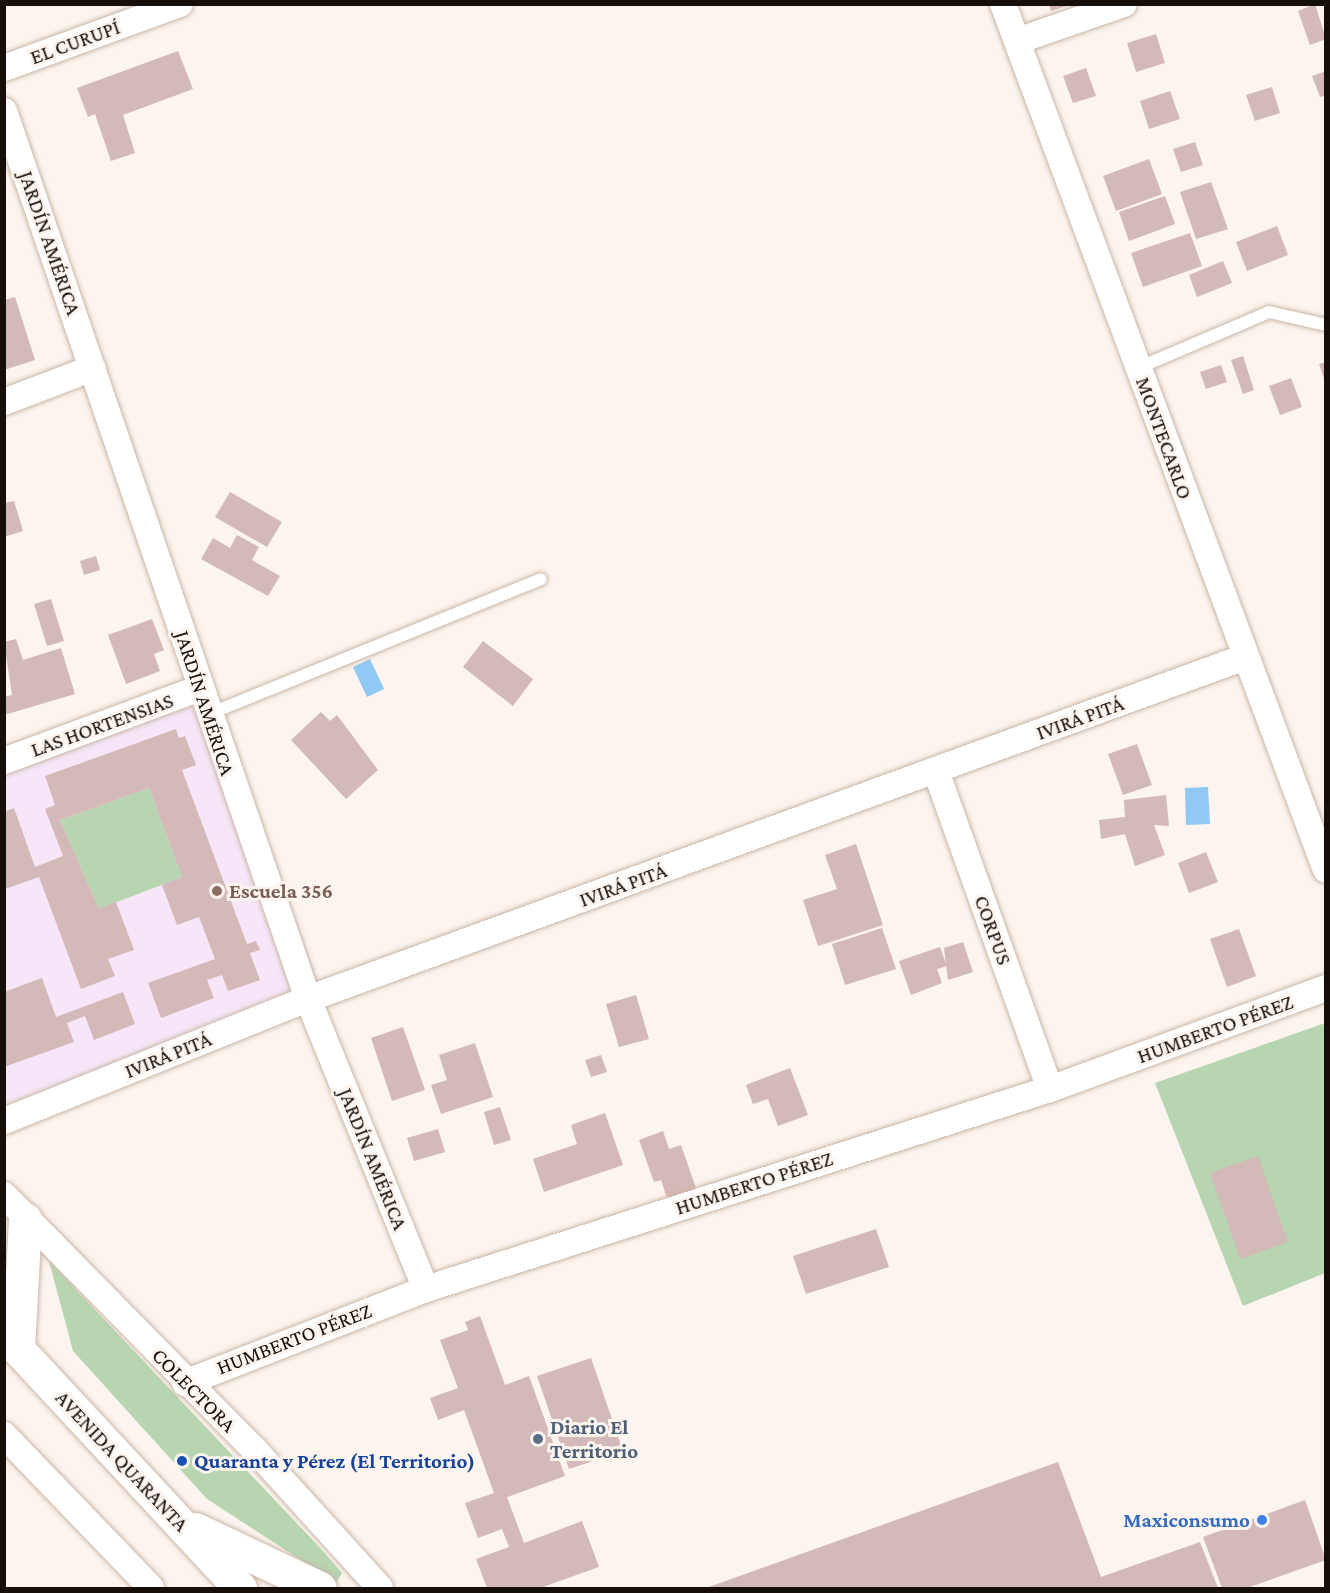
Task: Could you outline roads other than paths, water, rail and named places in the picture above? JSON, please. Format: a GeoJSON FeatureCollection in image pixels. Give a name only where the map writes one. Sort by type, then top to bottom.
{"type":"FeatureCollection","features":[{"type":"Feature","properties":{"kind":"highway"},"geometry":{"type":"LineString","coordinates":[[11,1342],[15,1207]]}},
{"type":"Feature","properties":{"kind":"highway","name":"AVENIDA QUARANTA"},"geometry":{"type":"LineString","coordinates":[[11,1342],[240,1588]]}},
{"type":"Feature","properties":{"kind":"highway"},"geometry":{"type":"LineString","coordinates":[[181,1522],[320,1588]]}},
{"type":"Feature","properties":{"kind":"street","name":"EL CURUPÍ"},"geometry":{"type":"LineString","coordinates":[[4,68],[180,4]]}},
{"type":"Feature","properties":{"kind":"street","name":"MONTECARLO"},"geometry":{"type":"LineString","coordinates":[[1003,4],[1326,870]]}},
{"type":"Feature","properties":{"kind":"street"},"geometry":{"type":"LineString","coordinates":[[1017,41],[1124,4]]}},
{"type":"Feature","properties":{"kind":"street","name":"JARDÍN AMÉRICA"},"geometry":{"type":"LineString","coordinates":[[4,111],[93,368],[207,714],[308,999],[426,1288]]}},
{"type":"Feature","properties":{"kind":"street"},"geometry":{"type":"LineString","coordinates":[[4,402],[93,368]]}},
{"type":"Feature","properties":{"kind":"street","name":"IVIRÁ PITÁ"},"geometry":{"type":"LineString","coordinates":[[4,1121],[308,999],[1245,657]]}},
{"type":"Feature","properties":{"kind":"street","name":"LAS HORTENSIAS"},"geometry":{"type":"LineString","coordinates":[[4,761],[200,688]]}},
{"type":"Feature","properties":{"kind":"street","name":"CORPUS"},"geometry":{"type":"LineString","coordinates":[[936,771],[1050,1089]]}},
{"type":"Feature","properties":{"kind":"street","name":"HUMBERTO PÉREZ"},"geometry":{"type":"LineString","coordinates":[[185,1383],[426,1288],[1050,1089],[1326,988]]}},
{"type":"Feature","properties":{"kind":"street","name":"COLECTORA"},"geometry":{"type":"LineString","coordinates":[[15,1207],[185,1383],[255,1450],[380,1588]]}},
{"type":"Feature","properties":{"kind":"street"},"geometry":{"type":"LineString","coordinates":[[4,1435],[13,1462],[151,1588]]}},
{"type":"Feature","properties":{"kind":"lane"},"geometry":{"type":"LineString","coordinates":[[1138,368],[1269,312],[1326,325]]}},
{"type":"Feature","properties":{"kind":"lane"},"geometry":{"type":"LineString","coordinates":[[207,714],[541,579]]}},
{"type":"Feature","properties":{"kind":"water"},"geometry":{"type":"Polygon","coordinates":[[[370,659],[384,689],[367,697],[353,667],[370,659]]]}},
{"type":"Feature","properties":{"kind":"water"},"geometry":{"type":"Polygon","coordinates":[[[1208,787],[1210,824],[1186,825],[1185,788],[1208,787]]]}},
{"type":"Feature","properties":{"kind":"place","name":"Escuela 356"},"geometry":{"type":"Point","coordinates":[217,891]}},
{"type":"Feature","properties":{"kind":"place","name":"Diario El Territorio"},"geometry":{"type":"Point","coordinates":[538,1439]}},
{"type":"Feature","properties":{"kind":"place","name":"Quaranta y Pérez (El Territorio)"},"geometry":{"type":"Point","coordinates":[182,1461]}},
{"type":"Feature","properties":{"kind":"place","name":"Maxiconsumo"},"geometry":{"type":"Point","coordinates":[1262,1520]}}]}
